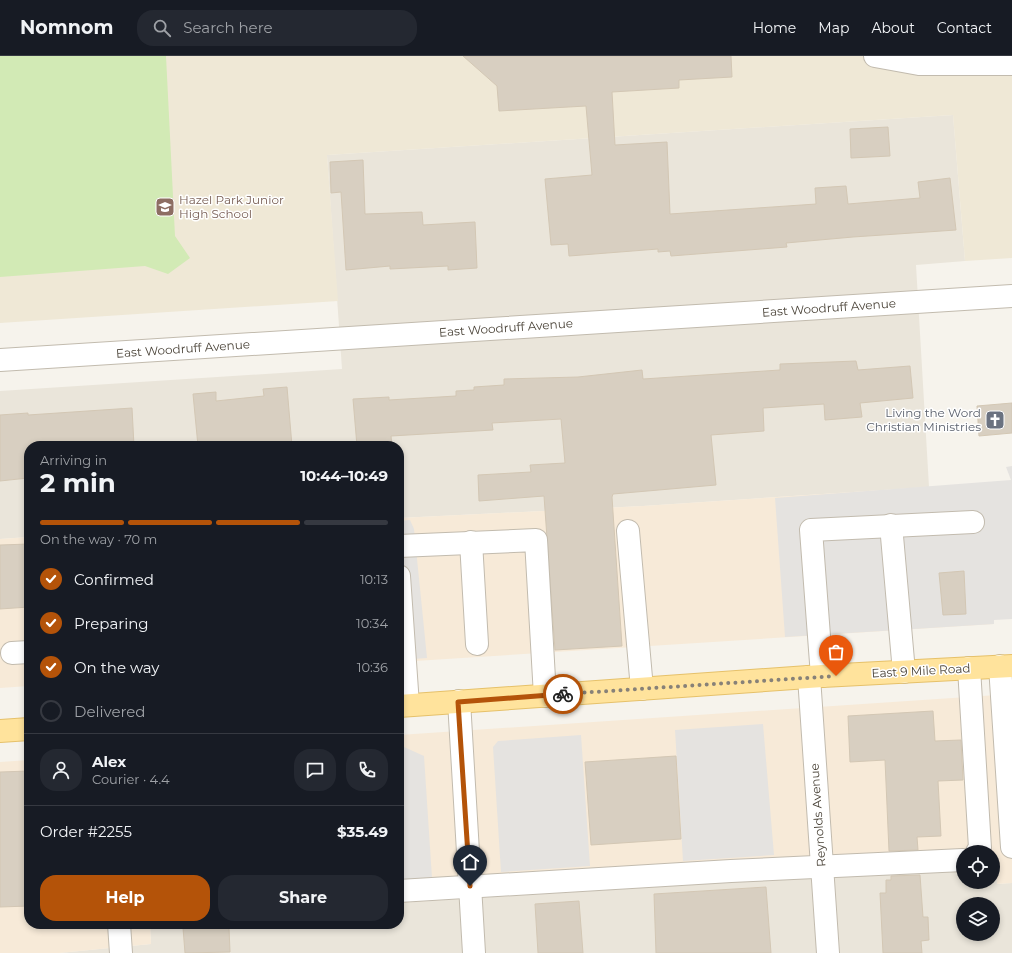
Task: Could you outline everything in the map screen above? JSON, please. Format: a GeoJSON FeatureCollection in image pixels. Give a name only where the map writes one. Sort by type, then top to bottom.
{"type":"FeatureCollection","features":[{"type":"Feature","properties":{"kind":"main road","name":"East 9 Mile Road"},"geometry":{"type":"LineString","coordinates":[[404,705],[816,677],[1006,666]]}},
{"type":"Feature","properties":{"kind":"main road"},"geometry":{"type":"LineString","coordinates":[[0,731],[24,729]]}},
{"type":"Feature","properties":{"kind":"street"},"geometry":{"type":"LineString","coordinates":[[875,56],[919,60],[1005,61]]}},
{"type":"Feature","properties":{"kind":"street","name":"East Woodruff Avenue"},"geometry":{"type":"LineString","coordinates":[[0,360],[1012,296]]}},
{"type":"Feature","properties":{"kind":"street"},"geometry":{"type":"LineString","coordinates":[[904,672],[891,525],[973,522]]}},
{"type":"Feature","properties":{"kind":"street","name":"Reynolds Avenue"},"geometry":{"type":"LineString","coordinates":[[828,953],[822,866],[811,530],[891,525]]}},
{"type":"Feature","properties":{"kind":"street"},"geometry":{"type":"LineString","coordinates":[[628,531],[642,689]]}},
{"type":"Feature","properties":{"kind":"street"},"geometry":{"type":"LineString","coordinates":[[404,546],[536,540],[545,696]]}},
{"type":"Feature","properties":{"kind":"street"},"geometry":{"type":"LineString","coordinates":[[471,542],[477,644]]}},
{"type":"Feature","properties":{"kind":"street"},"geometry":{"type":"LineString","coordinates":[[1006,666],[1012,847]]}},
{"type":"Feature","properties":{"kind":"street"},"geometry":{"type":"LineString","coordinates":[[969,668],[980,845]]}},
{"type":"Feature","properties":{"kind":"street"},"geometry":{"type":"LineString","coordinates":[[458,702],[474,953]]}},
{"type":"Feature","properties":{"kind":"street"},"geometry":{"type":"LineString","coordinates":[[404,891],[822,866],[956,860]]}},
{"type":"Feature","properties":{"kind":"street"},"geometry":{"type":"LineString","coordinates":[[119,929],[121,953]]}},
{"type":"Feature","properties":{"kind":"shaded area","name":"Hazel Park Junior High School"},"geometry":{"type":"Polygon","coordinates":[[[0,56],[1012,56],[1012,258],[965,261],[953,115],[327,155],[338,301],[0,323],[0,56]]]}},
{"type":"Feature","properties":{"kind":"shaded area"},"geometry":{"type":"Polygon","coordinates":[[[953,115],[965,261],[916,265],[929,487],[643,506],[404,518],[404,441],[24,441],[24,537],[0,539],[0,391],[342,369],[327,155],[953,115]]]}},
{"type":"Feature","properties":{"kind":"shaded area"},"geometry":{"type":"Polygon","coordinates":[[[1012,466],[1012,619],[994,620],[994,624],[785,637],[775,498],[1011,480],[1006,467],[1012,466]]]}},
{"type":"Feature","properties":{"kind":"shaded area"},"geometry":{"type":"Polygon","coordinates":[[[929,487],[994,624],[404,662],[404,518],[643,506],[929,487]]]}},
{"type":"Feature","properties":{"kind":"shaded area"},"geometry":{"type":"Polygon","coordinates":[[[410,520],[414,529],[427,658],[404,660],[404,521],[410,520]]]}},
{"type":"Feature","properties":{"kind":"shaded area"},"geometry":{"type":"Polygon","coordinates":[[[24,537],[24,686],[0,688],[0,539],[24,537]]]}},
{"type":"Feature","properties":{"kind":"shaded area"},"geometry":{"type":"Polygon","coordinates":[[[1012,694],[1012,883],[1000,884],[1000,845],[956,845],[956,853],[787,878],[404,903],[404,735],[1012,694]]]}},
{"type":"Feature","properties":{"kind":"shaded area"},"geometry":{"type":"Polygon","coordinates":[[[763,724],[774,855],[683,861],[675,730],[763,724]]]}},
{"type":"Feature","properties":{"kind":"shaded area"},"geometry":{"type":"Polygon","coordinates":[[[581,735],[590,866],[501,872],[493,747],[498,741],[581,735]]]}},
{"type":"Feature","properties":{"kind":"shaded area"},"geometry":{"type":"Polygon","coordinates":[[[404,747],[424,756],[432,878],[404,880],[404,747]]]}},
{"type":"Feature","properties":{"kind":"shaded area"},"geometry":{"type":"Polygon","coordinates":[[[24,760],[24,929],[150,929],[151,944],[59,953],[0,953],[0,762],[24,760]]]}},
{"type":"Feature","properties":{"kind":"shaded area"},"geometry":{"type":"Polygon","coordinates":[[[956,868],[956,889],[1000,889],[1000,884],[1012,883],[1012,953],[59,953],[151,944],[150,929],[404,929],[404,903],[956,868]]]}},
{"type":"Feature","properties":{"kind":"green space"},"geometry":{"type":"Polygon","coordinates":[[[0,56],[166,56],[175,236],[190,258],[168,274],[145,266],[0,277],[0,56]]]}},
{"type":"Feature","properties":{"kind":"building"},"geometry":{"type":"Polygon","coordinates":[[[463,56],[731,56],[732,77],[679,80],[679,88],[612,92],[615,145],[667,142],[670,214],[816,204],[815,188],[846,186],[848,204],[920,198],[918,182],[950,178],[956,230],[786,243],[787,247],[671,256],[670,251],[658,252],[658,249],[569,256],[568,244],[551,245],[545,179],[592,175],[586,106],[499,111],[497,86],[463,56]]]}},
{"type":"Feature","properties":{"kind":"building"},"geometry":{"type":"Polygon","coordinates":[[[888,127],[890,156],[851,158],[850,129],[888,127]]]}},
{"type":"Feature","properties":{"kind":"building"},"geometry":{"type":"Polygon","coordinates":[[[363,160],[365,214],[422,212],[423,225],[475,222],[477,268],[448,270],[448,266],[390,269],[390,266],[346,270],[341,192],[331,193],[330,162],[363,160]]]}},
{"type":"Feature","properties":{"kind":"building"},"geometry":{"type":"Polygon","coordinates":[[[856,361],[858,370],[910,366],[913,398],[860,403],[862,417],[825,420],[824,404],[763,408],[764,431],[711,435],[716,485],[613,494],[622,646],[555,650],[544,496],[479,501],[478,475],[531,472],[530,465],[565,463],[561,419],[492,423],[493,430],[391,436],[392,441],[357,441],[353,399],[389,397],[389,400],[456,396],[456,391],[474,390],[474,387],[504,385],[504,379],[578,377],[642,370],[643,379],[780,370],[780,364],[856,361]]]}},
{"type":"Feature","properties":{"kind":"building"},"geometry":{"type":"Polygon","coordinates":[[[287,387],[292,441],[198,441],[193,394],[216,392],[216,401],[264,396],[263,389],[287,387]]]}},
{"type":"Feature","properties":{"kind":"building","name":"Living the Word Christian Ministries"},"geometry":{"type":"Polygon","coordinates":[[[1012,403],[1012,433],[979,436],[977,406],[1012,403]]]}},
{"type":"Feature","properties":{"kind":"building"},"geometry":{"type":"Polygon","coordinates":[[[132,408],[134,441],[24,441],[24,478],[0,481],[0,415],[28,413],[28,415],[132,408]]]}},
{"type":"Feature","properties":{"kind":"building"},"geometry":{"type":"Polygon","coordinates":[[[24,544],[24,607],[0,609],[0,545],[24,544]]]}},
{"type":"Feature","properties":{"kind":"building"},"geometry":{"type":"Polygon","coordinates":[[[964,571],[966,614],[943,615],[939,573],[964,571]]]}},
{"type":"Feature","properties":{"kind":"building"},"geometry":{"type":"Polygon","coordinates":[[[933,711],[935,741],[961,740],[963,780],[938,781],[941,836],[917,837],[918,850],[889,851],[885,760],[850,762],[848,716],[933,711]]]}},
{"type":"Feature","properties":{"kind":"building"},"geometry":{"type":"Polygon","coordinates":[[[676,756],[681,839],[591,845],[585,762],[676,756]]]}},
{"type":"Feature","properties":{"kind":"building"},"geometry":{"type":"Polygon","coordinates":[[[24,771],[24,906],[0,907],[0,772],[24,771]]]}},
{"type":"Feature","properties":{"kind":"building"},"geometry":{"type":"Polygon","coordinates":[[[920,875],[923,917],[928,917],[929,940],[921,941],[922,953],[883,953],[880,893],[886,893],[886,880],[891,880],[891,876],[920,875]]]}},
{"type":"Feature","properties":{"kind":"building"},"geometry":{"type":"Polygon","coordinates":[[[766,887],[771,953],[656,953],[654,894],[766,887]]]}},
{"type":"Feature","properties":{"kind":"building"},"geometry":{"type":"Polygon","coordinates":[[[579,901],[583,953],[538,953],[535,904],[579,901]]]}},
{"type":"Feature","properties":{"kind":"building"},"geometry":{"type":"Polygon","coordinates":[[[183,929],[229,929],[230,952],[185,953],[183,929]]]}},
{"type":"Feature","properties":{"kind":"way so far"},"geometry":{"type":"LineString","coordinates":[[563,694],[836,676]]}},
{"type":"Feature","properties":{"kind":"place","name":"Hazel Park Junior High School"},"geometry":{"type":"Point","coordinates":[165,207]}},
{"type":"Feature","properties":{"kind":"place","name":"Living the Word Christian Ministries"},"geometry":{"type":"Point","coordinates":[995,420]}},
{"type":"Feature","properties":{"kind":"route"},"geometry":{"type":"LineString","coordinates":[[470,886],[458,702],[563,694]]}}]}
